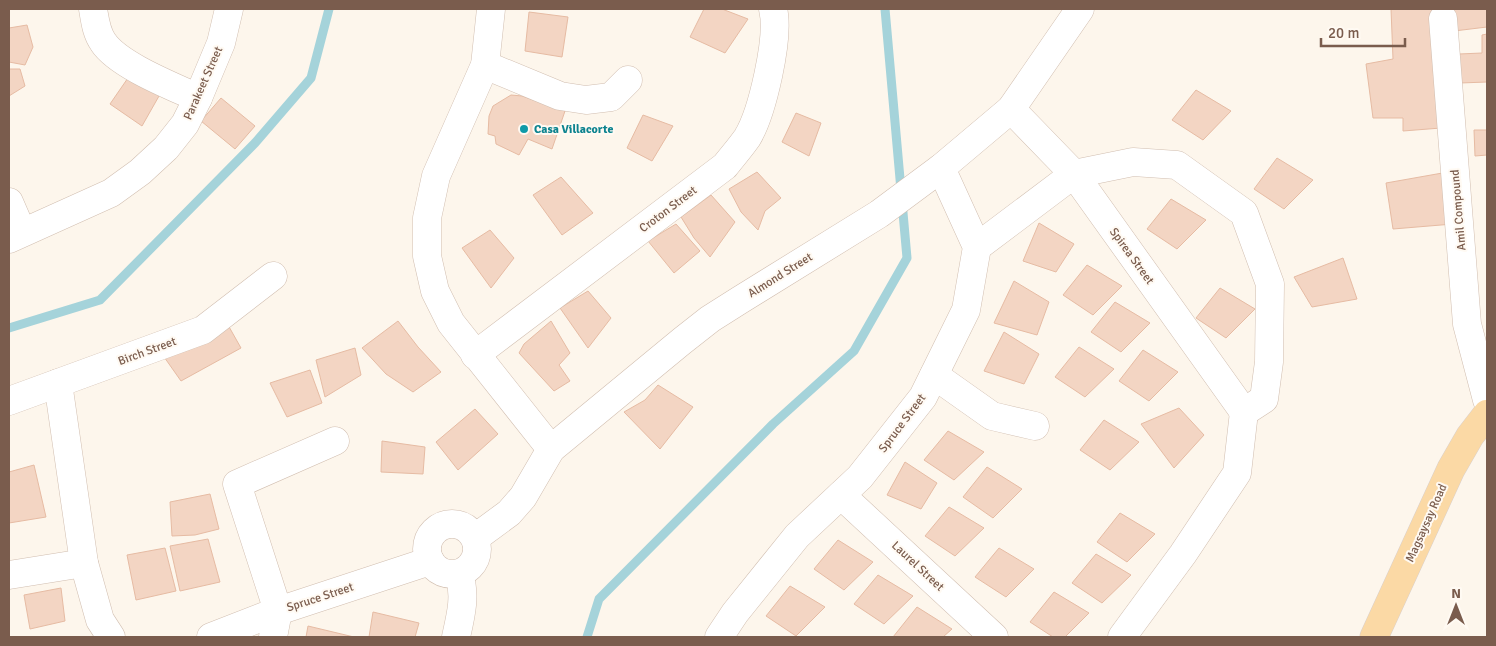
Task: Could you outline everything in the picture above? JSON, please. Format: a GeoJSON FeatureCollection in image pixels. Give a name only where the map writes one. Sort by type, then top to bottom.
{"type":"FeatureCollection","features":[{"type":"Feature","properties":{"kind":"main road","name":"Magsaysay Road"},"geometry":{"type":"LineString","coordinates":[[1374,637],[1451,469],[1470,436],[1487,414]]}},
{"type":"Feature","properties":{"kind":"street"},"geometry":{"type":"LineString","coordinates":[[93,9],[103,42],[116,56],[132,66],[198,98]]}},
{"type":"Feature","properties":{"kind":"street","name":"Parakeet Street"},"geometry":{"type":"LineString","coordinates":[[16,236],[111,193],[140,172],[166,148],[186,124],[198,98],[221,43],[229,9]]}},
{"type":"Feature","properties":{"kind":"street"},"geometry":{"type":"LineString","coordinates":[[491,9],[485,66],[436,176],[427,218],[427,256],[434,291],[451,323],[551,449]]}},
{"type":"Feature","properties":{"kind":"street","name":"Croton Street"},"geometry":{"type":"LineString","coordinates":[[475,354],[725,166],[747,138],[759,113],[774,49],[773,9]]}},
{"type":"Feature","properties":{"kind":"street","name":"Almond Street"},"geometry":{"type":"LineString","coordinates":[[474,538],[509,513],[523,497],[551,449],[710,319],[879,214],[941,168],[1011,109],[1080,9]]}},
{"type":"Feature","properties":{"kind":"street","name":"Amil Compound"},"geometry":{"type":"LineString","coordinates":[[1443,19],[1467,324],[1487,400]]}},
{"type":"Feature","properties":{"kind":"street"},"geometry":{"type":"LineString","coordinates":[[485,66],[560,96],[586,100],[611,97],[628,80]]}},
{"type":"Feature","properties":{"kind":"street","name":"Spirea Street"},"geometry":{"type":"LineString","coordinates":[[1011,109],[1074,174],[1244,412]]}},
{"type":"Feature","properties":{"kind":"street"},"geometry":{"type":"LineString","coordinates":[[941,168],[977,247],[1074,174],[1133,162],[1177,165],[1244,213],[1270,284],[1270,362],[1264,399],[1244,412],[1237,473],[1183,554],[1122,637]]}},
{"type":"Feature","properties":{"kind":"street"},"geometry":{"type":"LineString","coordinates":[[9,202],[16,236]]}},
{"type":"Feature","properties":{"kind":"street","name":"Spruce Street"},"geometry":{"type":"LineString","coordinates":[[719,637],[734,613],[797,536],[860,477],[923,397],[966,310],[977,247]]}},
{"type":"Feature","properties":{"kind":"street","name":"Birch Street"},"geometry":{"type":"LineString","coordinates":[[9,401],[203,330],[273,276]]}},
{"type":"Feature","properties":{"kind":"street"},"geometry":{"type":"LineString","coordinates":[[934,375],[992,416],[1035,426]]}},
{"type":"Feature","properties":{"kind":"street"},"geometry":{"type":"LineString","coordinates":[[58,382],[84,563],[100,620],[111,637]]}},
{"type":"Feature","properties":{"kind":"street"},"geometry":{"type":"LineString","coordinates":[[272,637],[278,611],[237,484],[335,441]]}},
{"type":"Feature","properties":{"kind":"street","name":"Laurel Street"},"geometry":{"type":"LineString","coordinates":[[841,495],[994,637]]}},
{"type":"Feature","properties":{"kind":"street"},"geometry":{"type":"LineString","coordinates":[[446,525],[457,525],[467,529],[474,538],[478,548],[475,560],[469,568],[459,574],[448,574],[437,570],[430,561],[427,550],[430,539],[436,530],[446,525]]}},
{"type":"Feature","properties":{"kind":"street","name":"Spruce Street"},"geometry":{"type":"LineString","coordinates":[[211,637],[278,611],[430,561]]}},
{"type":"Feature","properties":{"kind":"street"},"geometry":{"type":"LineString","coordinates":[[9,575],[84,563]]}},
{"type":"Feature","properties":{"kind":"street"},"geometry":{"type":"LineString","coordinates":[[456,637],[461,614],[463,587],[459,574]]}},
{"type":"Feature","properties":{"kind":"building"},"geometry":{"type":"Polygon","coordinates":[[[704,9],[722,9],[748,19],[725,53],[690,37],[704,9]]]}},
{"type":"Feature","properties":{"kind":"building"},"geometry":{"type":"Polygon","coordinates":[[[1391,9],[1434,9],[1441,128],[1403,131],[1403,118],[1373,118],[1366,64],[1393,59],[1391,9]]]}},
{"type":"Feature","properties":{"kind":"building"},"geometry":{"type":"Polygon","coordinates":[[[1451,9],[1487,9],[1487,27],[1454,31],[1451,9]]]}},
{"type":"Feature","properties":{"kind":"building"},"geometry":{"type":"Polygon","coordinates":[[[529,12],[568,17],[562,57],[525,51],[529,12]]]}},
{"type":"Feature","properties":{"kind":"building"},"geometry":{"type":"Polygon","coordinates":[[[27,25],[33,47],[25,65],[9,62],[9,28],[27,25]]]}},
{"type":"Feature","properties":{"kind":"building"},"geometry":{"type":"Polygon","coordinates":[[[1487,34],[1487,82],[1460,83],[1459,54],[1482,53],[1482,35],[1487,34]]]}},
{"type":"Feature","properties":{"kind":"building"},"geometry":{"type":"Polygon","coordinates":[[[9,69],[20,69],[25,86],[9,96],[9,69]]]}},
{"type":"Feature","properties":{"kind":"building"},"geometry":{"type":"Polygon","coordinates":[[[130,75],[163,89],[142,126],[110,104],[130,75]]]}},
{"type":"Feature","properties":{"kind":"building"},"geometry":{"type":"Polygon","coordinates":[[[1196,90],[1231,111],[1203,140],[1172,120],[1196,90]]]}},
{"type":"Feature","properties":{"kind":"building","name":"Casa Villacorte"},"geometry":{"type":"Polygon","coordinates":[[[511,95],[522,96],[565,111],[552,149],[528,139],[519,155],[496,144],[495,136],[488,134],[489,116],[493,106],[511,95]]]}},
{"type":"Feature","properties":{"kind":"building"},"geometry":{"type":"Polygon","coordinates":[[[221,98],[255,126],[235,149],[201,121],[221,98]]]}},
{"type":"Feature","properties":{"kind":"building"},"geometry":{"type":"Polygon","coordinates":[[[796,113],[821,123],[809,156],[782,142],[796,113]]]}},
{"type":"Feature","properties":{"kind":"building"},"geometry":{"type":"Polygon","coordinates":[[[643,115],[673,126],[652,161],[627,148],[643,115]]]}},
{"type":"Feature","properties":{"kind":"building"},"geometry":{"type":"Polygon","coordinates":[[[1474,130],[1487,130],[1487,155],[1475,156],[1474,130]]]}},
{"type":"Feature","properties":{"kind":"building"},"geometry":{"type":"Polygon","coordinates":[[[1277,158],[1313,180],[1284,209],[1254,189],[1277,158]]]}},
{"type":"Feature","properties":{"kind":"building"},"geometry":{"type":"Polygon","coordinates":[[[757,172],[781,198],[765,211],[758,230],[741,212],[729,189],[757,172]]]}},
{"type":"Feature","properties":{"kind":"building"},"geometry":{"type":"Polygon","coordinates":[[[1448,172],[1453,224],[1393,229],[1386,183],[1448,172]]]}},
{"type":"Feature","properties":{"kind":"building"},"geometry":{"type":"Polygon","coordinates":[[[561,177],[593,213],[562,235],[533,195],[561,177]]]}},
{"type":"Feature","properties":{"kind":"building"},"geometry":{"type":"Polygon","coordinates":[[[711,195],[735,222],[710,257],[694,238],[681,217],[711,195]]]}},
{"type":"Feature","properties":{"kind":"building"},"geometry":{"type":"Polygon","coordinates":[[[1171,199],[1206,220],[1177,249],[1147,229],[1171,199]]]}},
{"type":"Feature","properties":{"kind":"building"},"geometry":{"type":"Polygon","coordinates":[[[1039,223],[1074,244],[1056,272],[1023,261],[1039,223]]]}},
{"type":"Feature","properties":{"kind":"building"},"geometry":{"type":"Polygon","coordinates":[[[676,224],[700,251],[674,273],[648,241],[676,224]]]}},
{"type":"Feature","properties":{"kind":"building"},"geometry":{"type":"Polygon","coordinates":[[[490,230],[514,258],[491,288],[462,248],[490,230]]]}},
{"type":"Feature","properties":{"kind":"building"},"geometry":{"type":"Polygon","coordinates":[[[1343,258],[1357,299],[1312,307],[1294,277],[1343,258]]]}},
{"type":"Feature","properties":{"kind":"building"},"geometry":{"type":"Polygon","coordinates":[[[1087,265],[1122,286],[1093,315],[1063,295],[1087,265]]]}},
{"type":"Feature","properties":{"kind":"building"},"geometry":{"type":"Polygon","coordinates":[[[1014,281],[1049,302],[1037,335],[994,323],[1014,281]]]}},
{"type":"Feature","properties":{"kind":"building"},"geometry":{"type":"Polygon","coordinates":[[[1220,288],[1255,309],[1226,338],[1196,318],[1220,288]]]}},
{"type":"Feature","properties":{"kind":"building"},"geometry":{"type":"Polygon","coordinates":[[[588,291],[611,318],[588,348],[560,308],[588,291]]]}},
{"type":"Feature","properties":{"kind":"building"},"geometry":{"type":"Polygon","coordinates":[[[1115,302],[1150,323],[1121,352],[1091,332],[1115,302]]]}},
{"type":"Feature","properties":{"kind":"building"},"geometry":{"type":"Polygon","coordinates":[[[398,321],[441,372],[413,392],[386,374],[362,348],[398,321]]]}},
{"type":"Feature","properties":{"kind":"building"},"geometry":{"type":"Polygon","coordinates":[[[551,321],[570,353],[559,365],[570,381],[554,391],[519,353],[524,344],[551,321]]]}},
{"type":"Feature","properties":{"kind":"building"},"geometry":{"type":"Polygon","coordinates":[[[228,325],[241,348],[181,381],[162,354],[228,325]]]}},
{"type":"Feature","properties":{"kind":"building"},"geometry":{"type":"Polygon","coordinates":[[[1004,332],[1039,354],[1024,384],[984,371],[1004,332]]]}},
{"type":"Feature","properties":{"kind":"building"},"geometry":{"type":"Polygon","coordinates":[[[1079,347],[1114,369],[1085,397],[1055,377],[1079,347]]]}},
{"type":"Feature","properties":{"kind":"building"},"geometry":{"type":"Polygon","coordinates":[[[355,348],[361,375],[325,397],[316,360],[355,348]]]}},
{"type":"Feature","properties":{"kind":"building"},"geometry":{"type":"Polygon","coordinates":[[[1143,350],[1178,372],[1149,401],[1119,381],[1143,350]]]}},
{"type":"Feature","properties":{"kind":"building"},"geometry":{"type":"Polygon","coordinates":[[[310,370],[322,403],[287,417],[270,383],[310,370]]]}},
{"type":"Feature","properties":{"kind":"building"},"geometry":{"type":"Polygon","coordinates":[[[658,385],[693,407],[660,449],[624,412],[645,400],[658,385]]]}},
{"type":"Feature","properties":{"kind":"building"},"geometry":{"type":"Polygon","coordinates":[[[1179,408],[1204,435],[1174,468],[1141,424],[1179,408]]]}},
{"type":"Feature","properties":{"kind":"building"},"geometry":{"type":"Polygon","coordinates":[[[475,409],[498,434],[458,470],[436,442],[475,409]]]}},
{"type":"Feature","properties":{"kind":"building"},"geometry":{"type":"Polygon","coordinates":[[[1104,420],[1139,442],[1110,470],[1080,450],[1104,420]]]}},
{"type":"Feature","properties":{"kind":"building"},"geometry":{"type":"Polygon","coordinates":[[[948,431],[984,452],[954,480],[924,460],[948,431]]]}},
{"type":"Feature","properties":{"kind":"building"},"geometry":{"type":"Polygon","coordinates":[[[382,441],[425,447],[423,474],[381,472],[382,441]]]}},
{"type":"Feature","properties":{"kind":"building"},"geometry":{"type":"Polygon","coordinates":[[[905,462],[937,483],[921,509],[887,495],[905,462]]]}},
{"type":"Feature","properties":{"kind":"building"},"geometry":{"type":"Polygon","coordinates":[[[34,465],[46,517],[9,523],[9,472],[34,465]]]}},
{"type":"Feature","properties":{"kind":"building"},"geometry":{"type":"Polygon","coordinates":[[[987,467],[1022,489],[993,518],[963,497],[987,467]]]}},
{"type":"Feature","properties":{"kind":"building"},"geometry":{"type":"Polygon","coordinates":[[[210,494],[219,529],[195,535],[172,536],[170,502],[210,494]]]}},
{"type":"Feature","properties":{"kind":"building"},"geometry":{"type":"Polygon","coordinates":[[[949,507],[984,528],[955,556],[925,536],[949,507]]]}},
{"type":"Feature","properties":{"kind":"building"},"geometry":{"type":"Polygon","coordinates":[[[1120,513],[1155,534],[1127,562],[1097,542],[1120,513]]]}},
{"type":"Feature","properties":{"kind":"building"},"geometry":{"type":"Polygon","coordinates":[[[208,539],[220,582],[180,591],[170,546],[208,539]]]}},
{"type":"Feature","properties":{"kind":"building"},"geometry":{"type":"Polygon","coordinates":[[[838,540],[873,562],[844,590],[814,569],[838,540]]]}},
{"type":"Feature","properties":{"kind":"building"},"geometry":{"type":"Polygon","coordinates":[[[165,548],[176,591],[136,600],[127,555],[165,548]]]}},
{"type":"Feature","properties":{"kind":"building"},"geometry":{"type":"Polygon","coordinates":[[[999,548],[1034,569],[1006,597],[975,577],[999,548]]]}},
{"type":"Feature","properties":{"kind":"building"},"geometry":{"type":"Polygon","coordinates":[[[1096,554],[1131,575],[1102,603],[1072,583],[1096,554]]]}},
{"type":"Feature","properties":{"kind":"building"},"geometry":{"type":"Polygon","coordinates":[[[878,575],[913,596],[884,624],[854,604],[878,575]]]}},
{"type":"Feature","properties":{"kind":"building"},"geometry":{"type":"Polygon","coordinates":[[[790,586],[825,607],[796,636],[766,616],[790,586]]]}},
{"type":"Feature","properties":{"kind":"building"},"geometry":{"type":"Polygon","coordinates":[[[61,588],[65,621],[30,629],[24,595],[61,588]]]}},
{"type":"Feature","properties":{"kind":"building"},"geometry":{"type":"Polygon","coordinates":[[[1054,592],[1089,613],[1065,637],[1053,637],[1030,622],[1054,592]]]}},
{"type":"Feature","properties":{"kind":"building"},"geometry":{"type":"Polygon","coordinates":[[[917,607],[952,629],[943,637],[893,637],[917,607]]]}},
{"type":"Feature","properties":{"kind":"building"},"geometry":{"type":"Polygon","coordinates":[[[373,612],[419,623],[415,637],[369,637],[373,612]]]}},
{"type":"Feature","properties":{"kind":"building"},"geometry":{"type":"Polygon","coordinates":[[[308,626],[354,637],[306,637],[308,626]]]}},
{"type":"Feature","properties":{"kind":"waterway"},"geometry":{"type":"LineString","coordinates":[[9,328],[100,300],[255,143],[311,78],[329,9]]}},
{"type":"Feature","properties":{"kind":"waterway"},"geometry":{"type":"LineString","coordinates":[[587,637],[599,599],[773,424],[854,351],[907,258],[885,9]]}},
{"type":"Feature","properties":{"kind":"place","name":"Casa Villacorte"},"geometry":{"type":"Point","coordinates":[524,129]}}]}
